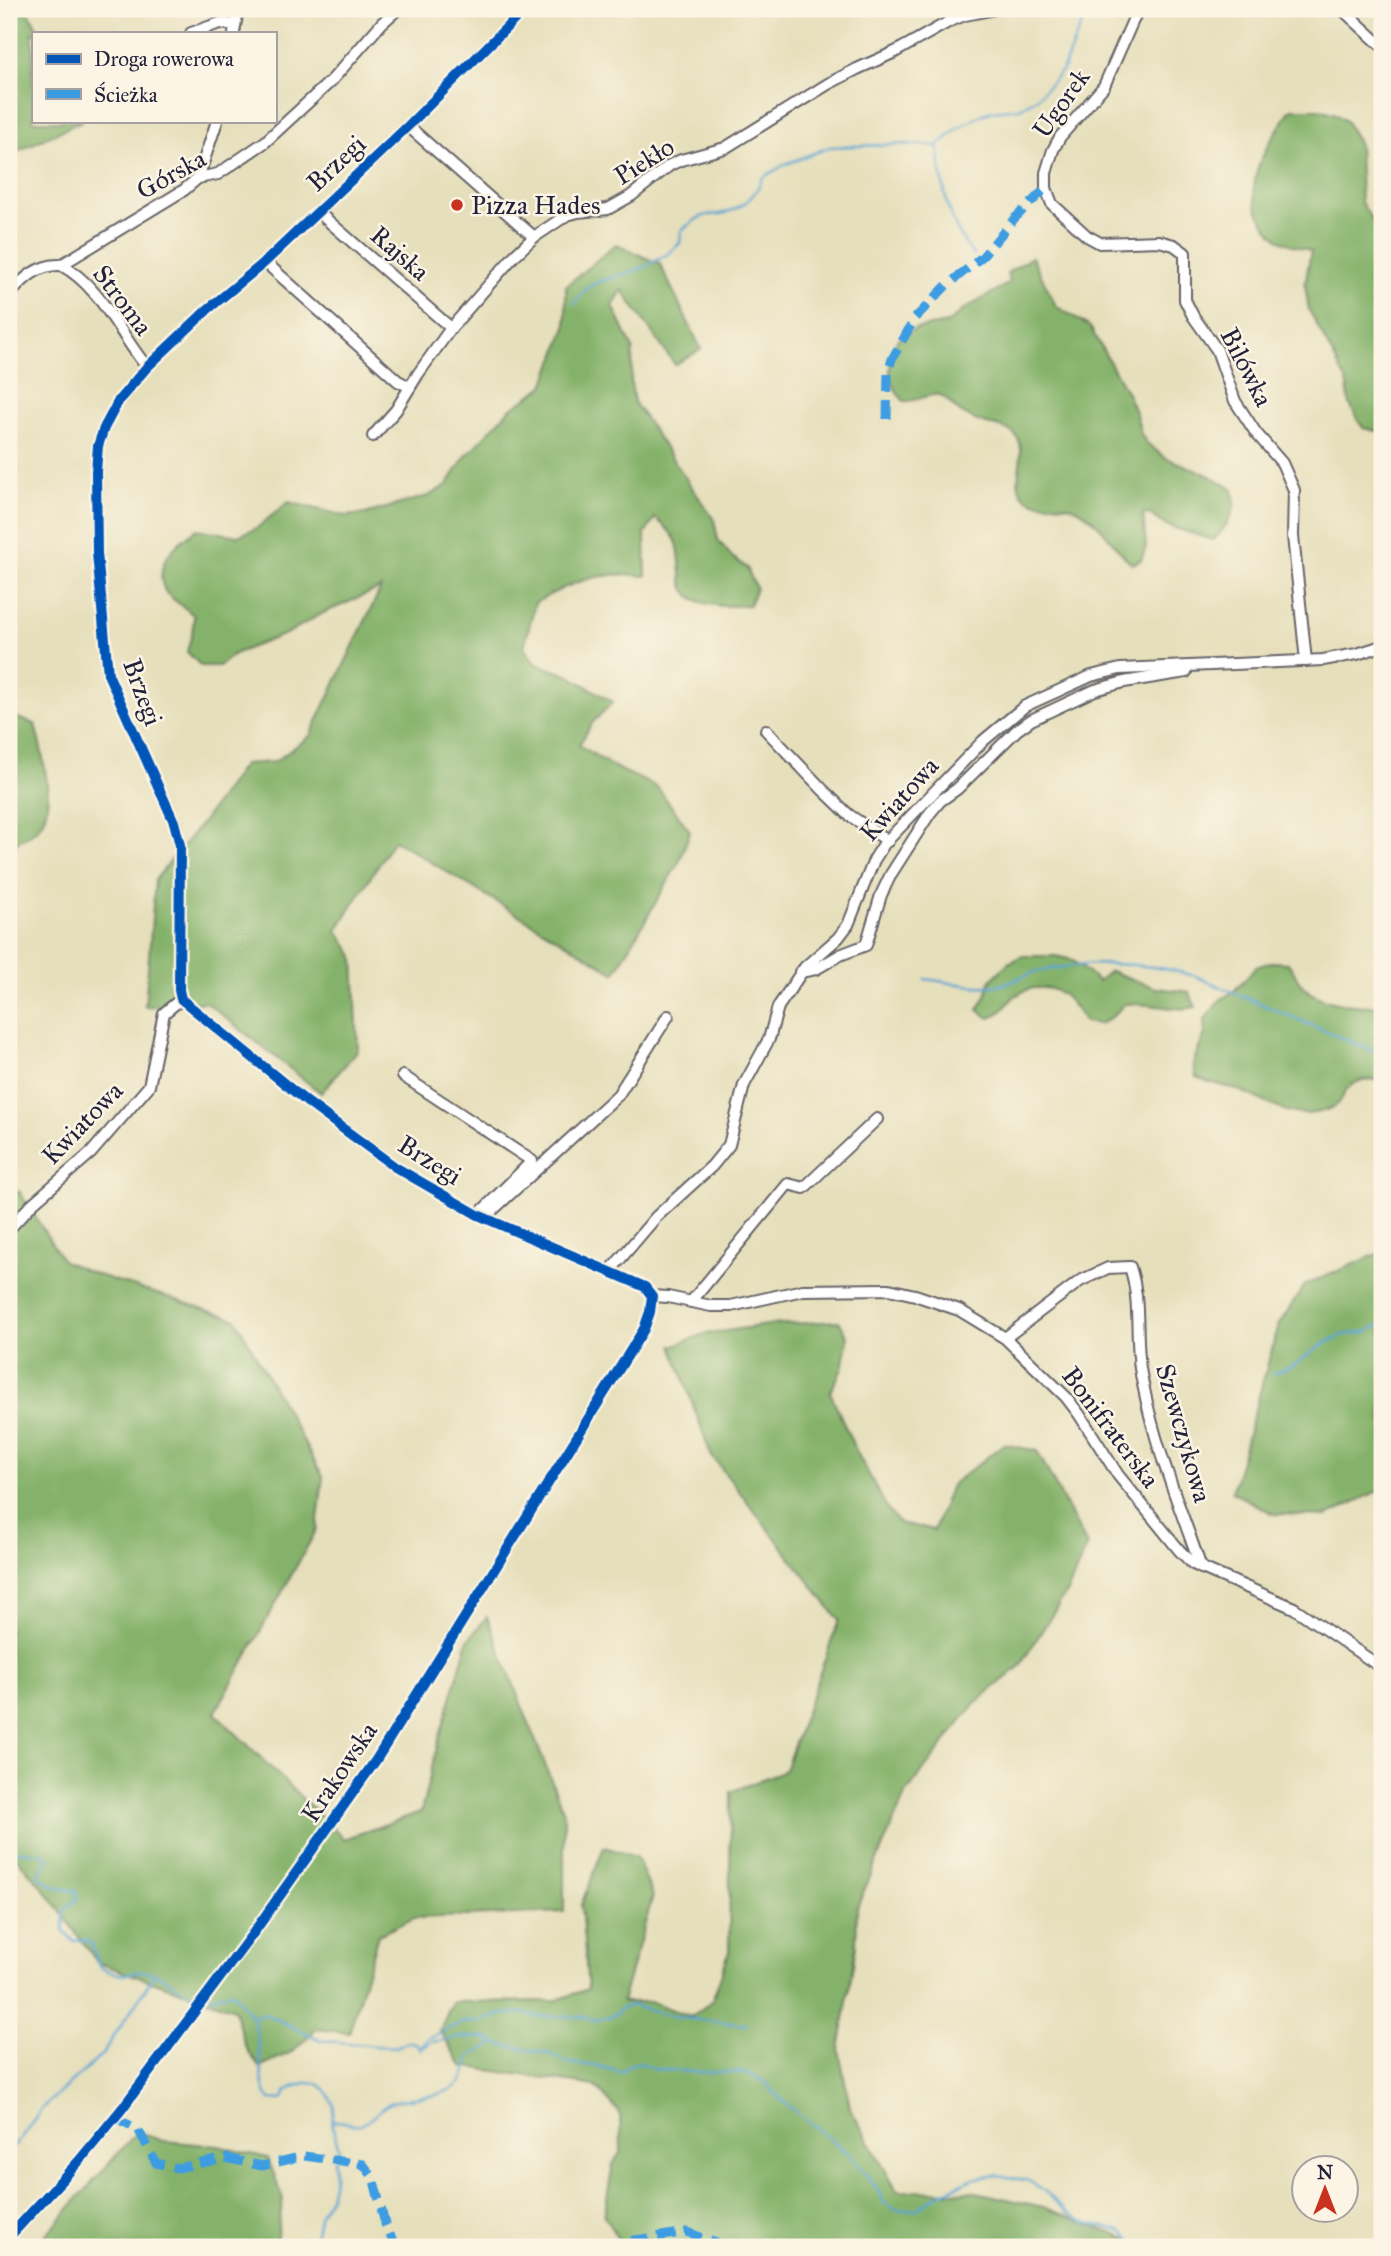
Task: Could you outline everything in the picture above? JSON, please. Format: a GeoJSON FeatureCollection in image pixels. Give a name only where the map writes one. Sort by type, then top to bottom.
{"type":"FeatureCollection","features":[{"type":"Feature","properties":{"kind":"street"},"geometry":{"type":"LineString","coordinates":[[194,32],[220,23],[234,29],[238,9]]}},
{"type":"Feature","properties":{"kind":"street","name":"Górska"},"geometry":{"type":"LineString","coordinates":[[9,295],[37,269],[53,264],[61,265],[184,190],[198,178],[218,174],[265,142],[332,80],[382,23],[398,9]]}},
{"type":"Feature","properties":{"kind":"street","name":"Brzegi"},"geometry":{"type":"LineString","coordinates":[[525,9],[318,212],[265,262],[207,310],[147,368],[119,400],[98,446],[97,565],[108,674],[174,822],[180,845],[181,999],[307,1102],[395,1167],[481,1216],[645,1287],[652,1297]]}},
{"type":"Feature","properties":{"kind":"street"},"geometry":{"type":"LineString","coordinates":[[953,9],[965,15]]}},
{"type":"Feature","properties":{"kind":"street","name":"Piekło"},"geometry":{"type":"LineString","coordinates":[[373,436],[396,410],[451,328],[534,237],[567,215],[608,209],[631,197],[670,165],[725,148],[828,84],[895,52],[952,20],[996,9]]}},
{"type":"Feature","properties":{"kind":"street","name":"Ugorek"},"geometry":{"type":"LineString","coordinates":[[1046,188],[1046,173],[1053,150],[1060,137],[1104,86],[1138,9]]}},
{"type":"Feature","properties":{"kind":"street"},"geometry":{"type":"LineString","coordinates":[[1342,9],[1382,46]]}},
{"type":"Feature","properties":{"kind":"street"},"geometry":{"type":"LineString","coordinates":[[198,178],[217,122]]}},
{"type":"Feature","properties":{"kind":"street"},"geometry":{"type":"LineString","coordinates":[[408,126],[534,237]]}},
{"type":"Feature","properties":{"kind":"street","name":"Bilówka"},"geometry":{"type":"LineString","coordinates":[[1046,188],[1052,204],[1087,236],[1100,243],[1159,241],[1174,244],[1185,253],[1185,300],[1217,350],[1236,401],[1256,433],[1282,464],[1294,490],[1293,536],[1307,661]]}},
{"type":"Feature","properties":{"kind":"street","name":"Rajska"},"geometry":{"type":"LineString","coordinates":[[318,212],[451,328]]}},
{"type":"Feature","properties":{"kind":"street"},"geometry":{"type":"LineString","coordinates":[[265,262],[398,381],[410,387]]}},
{"type":"Feature","properties":{"kind":"street","name":"Stroma"},"geometry":{"type":"LineString","coordinates":[[61,265],[71,270],[113,316],[147,368]]}},
{"type":"Feature","properties":{"kind":"street","name":"Kwiatowa"},"geometry":{"type":"LineString","coordinates":[[610,1271],[656,1217],[712,1166],[729,1145],[744,1085],[768,1039],[778,1007],[800,972],[838,938],[848,925],[874,860],[888,841],[983,741],[1025,706],[1091,676],[1120,669],[1307,661],[1357,654],[1382,646]]}},
{"type":"Feature","properties":{"kind":"street"},"geometry":{"type":"LineString","coordinates":[[800,972],[816,969],[840,955],[866,945],[881,895],[891,874],[930,813],[1017,730],[1031,720],[1094,690],[1124,682],[1180,672],[1217,669],[1233,664]]}},
{"type":"Feature","properties":{"kind":"street"},"geometry":{"type":"LineString","coordinates":[[766,730],[849,815],[888,841]]}},
{"type":"Feature","properties":{"kind":"street","name":"Kwiatowa"},"geometry":{"type":"LineString","coordinates":[[9,1229],[33,1203],[91,1153],[149,1086],[164,1013],[181,999]]}},
{"type":"Feature","properties":{"kind":"street"},"geometry":{"type":"LineString","coordinates":[[481,1216],[618,1095],[668,1016]]}},
{"type":"Feature","properties":{"kind":"street","name":"Brzegi"},"geometry":{"type":"LineString","coordinates":[[403,1076],[532,1161],[481,1216]]}},
{"type":"Feature","properties":{"kind":"street"},"geometry":{"type":"LineString","coordinates":[[691,1302],[788,1184],[804,1188],[877,1119]]}},
{"type":"Feature","properties":{"kind":"street","name":"Szewczykowa"},"geometry":{"type":"LineString","coordinates":[[1005,1338],[1080,1281],[1108,1268],[1130,1267],[1138,1307],[1139,1358],[1145,1392],[1154,1429],[1201,1568]]}},
{"type":"Feature","properties":{"kind":"street","name":"Bonifraterska"},"geometry":{"type":"LineString","coordinates":[[652,1297],[668,1297],[711,1306],[731,1306],[803,1290],[889,1289],[959,1310],[1005,1338],[1066,1397],[1118,1475],[1193,1564],[1294,1608],[1382,1668]]}},
{"type":"Feature","properties":{"kind":"street","name":"Krakowska"},"geometry":{"type":"LineString","coordinates":[[9,2237],[79,2161],[121,2110],[254,1932],[376,1760],[644,1329],[652,1297]]}},
{"type":"Feature","properties":{"kind":"green space"},"geometry":{"type":"Polygon","coordinates":[[[9,9],[27,9],[39,32],[32,32],[32,122],[80,122],[9,155],[9,9]]]}},
{"type":"Feature","properties":{"kind":"green space"},"geometry":{"type":"Polygon","coordinates":[[[1291,109],[1319,109],[1333,113],[1346,121],[1359,145],[1361,202],[1382,237],[1382,432],[1363,428],[1350,405],[1346,380],[1309,310],[1305,285],[1311,251],[1278,238],[1265,224],[1257,209],[1254,194],[1259,164],[1291,109]]]}},
{"type":"Feature","properties":{"kind":"green space"},"geometry":{"type":"Polygon","coordinates":[[[616,244],[660,264],[701,349],[675,365],[622,290],[613,306],[633,349],[631,383],[634,402],[714,520],[718,540],[731,556],[747,568],[756,588],[749,605],[720,606],[691,597],[682,581],[678,546],[671,533],[655,518],[645,534],[646,576],[616,575],[588,579],[535,603],[524,647],[535,663],[570,676],[613,702],[593,722],[579,745],[610,765],[657,787],[690,831],[680,860],[615,973],[394,840],[337,930],[354,956],[358,1050],[321,1093],[206,1002],[145,1007],[155,880],[201,824],[244,764],[274,762],[310,736],[381,588],[321,614],[288,633],[234,654],[219,666],[201,666],[187,652],[194,616],[165,591],[162,581],[164,563],[175,547],[197,529],[238,536],[257,528],[288,502],[346,516],[365,514],[428,496],[447,485],[465,457],[510,409],[544,386],[566,327],[566,286],[616,244]]]}},
{"type":"Feature","properties":{"kind":"green space"},"geometry":{"type":"Polygon","coordinates":[[[1032,257],[1056,306],[1090,327],[1127,393],[1141,434],[1147,443],[1164,457],[1232,488],[1234,502],[1231,516],[1213,540],[1165,525],[1152,515],[1143,514],[1146,547],[1141,560],[1132,564],[1085,514],[1069,506],[1035,502],[1024,496],[1020,491],[1018,478],[1020,444],[1009,430],[971,418],[940,395],[904,401],[898,394],[890,372],[891,357],[897,340],[914,329],[948,323],[963,310],[1009,283],[1007,273],[1032,257]]]}},
{"type":"Feature","properties":{"kind":"green space"},"geometry":{"type":"Polygon","coordinates":[[[9,715],[35,724],[44,763],[47,806],[38,828],[9,845],[9,715]]]}},
{"type":"Feature","properties":{"kind":"green space"},"geometry":{"type":"Polygon","coordinates":[[[1023,956],[1056,956],[1072,960],[1098,981],[1110,971],[1156,988],[1189,992],[1196,1007],[1124,1004],[1113,1016],[1100,1024],[1085,1022],[1075,1007],[1059,992],[1031,988],[1014,997],[1002,1011],[990,1018],[978,1010],[990,981],[1008,963],[1023,956]]]}},
{"type":"Feature","properties":{"kind":"green space"},"geometry":{"type":"Polygon","coordinates":[[[1271,962],[1288,963],[1304,987],[1324,999],[1343,1004],[1382,1006],[1382,1081],[1359,1081],[1347,1089],[1334,1107],[1305,1114],[1286,1111],[1243,1092],[1196,1077],[1193,1063],[1205,1034],[1205,1019],[1220,1000],[1234,991],[1256,967],[1271,962]]]}},
{"type":"Feature","properties":{"kind":"green space"},"geometry":{"type":"Polygon","coordinates":[[[19,1191],[63,1261],[98,1275],[236,1319],[323,1477],[317,1529],[215,1713],[344,1839],[421,1812],[468,1640],[487,1617],[564,1813],[564,1912],[414,1918],[378,1935],[349,2033],[316,2029],[292,2052],[259,2067],[245,2046],[234,2009],[98,1963],[43,1888],[9,1849],[9,1198],[19,1191]]]}},
{"type":"Feature","properties":{"kind":"green space"},"geometry":{"type":"Polygon","coordinates":[[[1382,1252],[1382,1489],[1327,1516],[1274,1514],[1232,1492],[1279,1324],[1305,1285],[1382,1252]]]}},
{"type":"Feature","properties":{"kind":"green space"},"geometry":{"type":"Polygon","coordinates":[[[839,1321],[848,1337],[842,1369],[830,1392],[855,1449],[888,1510],[899,1523],[934,1530],[951,1485],[1004,1444],[1037,1451],[1087,1545],[1069,1588],[1019,1667],[975,1703],[905,1795],[857,1907],[856,1947],[839,2050],[850,2108],[897,2191],[976,2192],[1043,2207],[1148,2247],[680,2247],[621,2244],[604,2216],[613,2164],[621,2151],[620,2113],[595,2086],[462,2066],[440,2031],[452,2002],[554,2001],[588,1989],[581,1905],[604,1847],[636,1857],[653,1896],[622,2002],[652,2002],[691,2017],[712,2001],[729,1952],[731,1792],[785,1770],[839,1620],[711,1455],[672,1346],[705,1334],[767,1325],[839,1321]]]}},
{"type":"Feature","properties":{"kind":"green space"},"geometry":{"type":"Polygon","coordinates":[[[137,2132],[163,2141],[218,2146],[268,2158],[283,2199],[275,2247],[36,2246],[137,2132]]]}},
{"type":"Feature","properties":{"kind":"waterway"},"geometry":{"type":"LineString","coordinates":[[574,304],[585,290],[596,283],[645,267],[668,254],[680,243],[681,231],[692,222],[741,206],[756,191],[762,178],[786,164],[830,147],[907,144],[938,146],[957,129],[981,115],[1020,108],[1037,98],[1062,71],[1088,9]]}},
{"type":"Feature","properties":{"kind":"waterway"},"geometry":{"type":"LineString","coordinates":[[938,146],[947,204],[957,230],[974,256]]}},
{"type":"Feature","properties":{"kind":"waterway"},"geometry":{"type":"LineString","coordinates":[[925,979],[991,986],[1005,984],[1035,972],[1095,964],[1135,965],[1175,971],[1195,976],[1382,1055]]}},
{"type":"Feature","properties":{"kind":"waterway"},"geometry":{"type":"LineString","coordinates":[[1273,1374],[1294,1365],[1324,1344],[1343,1335],[1366,1332],[1382,1324]]}},
{"type":"Feature","properties":{"kind":"waterway"},"geometry":{"type":"LineString","coordinates":[[9,1853],[18,1851],[44,1854],[49,1859],[38,1875],[56,1886],[76,1891],[77,1899],[64,1910],[64,1932],[74,1941],[86,1940],[91,1943],[100,1967],[120,1974],[153,1973],[193,1997],[201,1996]]}},
{"type":"Feature","properties":{"kind":"waterway"},"geometry":{"type":"LineString","coordinates":[[9,2151],[42,2108],[101,2056],[155,1974]]}},
{"type":"Feature","properties":{"kind":"waterway"},"geometry":{"type":"LineString","coordinates":[[211,1997],[233,1992],[252,2017],[257,2034],[263,2085],[270,2099],[282,2100],[287,2091],[308,2082],[316,2083],[325,2089],[334,2105],[332,2125],[339,2149],[334,2161],[330,2197],[320,2213],[313,2247]]}},
{"type":"Feature","properties":{"kind":"waterway"},"geometry":{"type":"LineString","coordinates":[[422,2047],[427,2039],[454,2026],[504,2014],[523,2013],[594,2020],[611,2017],[622,2008],[632,2005],[673,2017],[747,2025]]}},
{"type":"Feature","properties":{"kind":"waterway"},"geometry":{"type":"LineString","coordinates":[[252,2017],[265,2014],[321,2040],[395,2047],[410,2042],[421,2049]]}},
{"type":"Feature","properties":{"kind":"waterway"},"geometry":{"type":"LineString","coordinates":[[421,2049],[431,2042],[464,2037],[487,2038],[495,2043],[550,2054],[568,2063],[621,2072],[631,2064],[641,2063],[653,2069],[753,2075],[848,2153],[876,2187],[884,2203],[897,2210],[917,2209],[939,2194],[972,2179],[997,2175],[1029,2181],[1047,2193],[1068,2213],[1085,2222],[1121,2231],[1142,2247]]}},
{"type":"Feature","properties":{"kind":"waterway"},"geometry":{"type":"LineString","coordinates":[[334,2121],[361,2124],[393,2102],[446,2091],[463,2079],[470,2056],[495,2043]]}},
{"type":"Feature","properties":{"kind":"marked path"},"geometry":{"type":"LineString","coordinates":[[887,419],[888,372],[892,359],[915,318],[945,287],[983,256],[1014,219],[1046,188]]}},
{"type":"Feature","properties":{"kind":"marked path"},"geometry":{"type":"LineString","coordinates":[[115,2118],[138,2129],[156,2163],[178,2168],[226,2158],[262,2166],[304,2156],[363,2164],[373,2177],[385,2224],[396,2247]]}},
{"type":"Feature","properties":{"kind":"marked path"},"geometry":{"type":"LineString","coordinates":[[605,2247],[687,2232],[716,2243],[718,2247]]}},
{"type":"Feature","properties":{"kind":"cycle path"},"geometry":{"type":"LineString","coordinates":[[9,2237],[79,2161],[121,2110],[254,1932],[376,1760],[644,1329],[650,1312],[652,1296],[645,1287],[478,1215],[395,1167],[307,1102],[181,999],[180,845],[174,822],[108,674],[97,553],[96,471],[98,446],[119,400],[147,367],[207,310],[265,262],[408,126],[525,9]]}},
{"type":"Feature","properties":{"kind":"place","name":"Pizza Hades"},"geometry":{"type":"Point","coordinates":[457,205]}}]}
